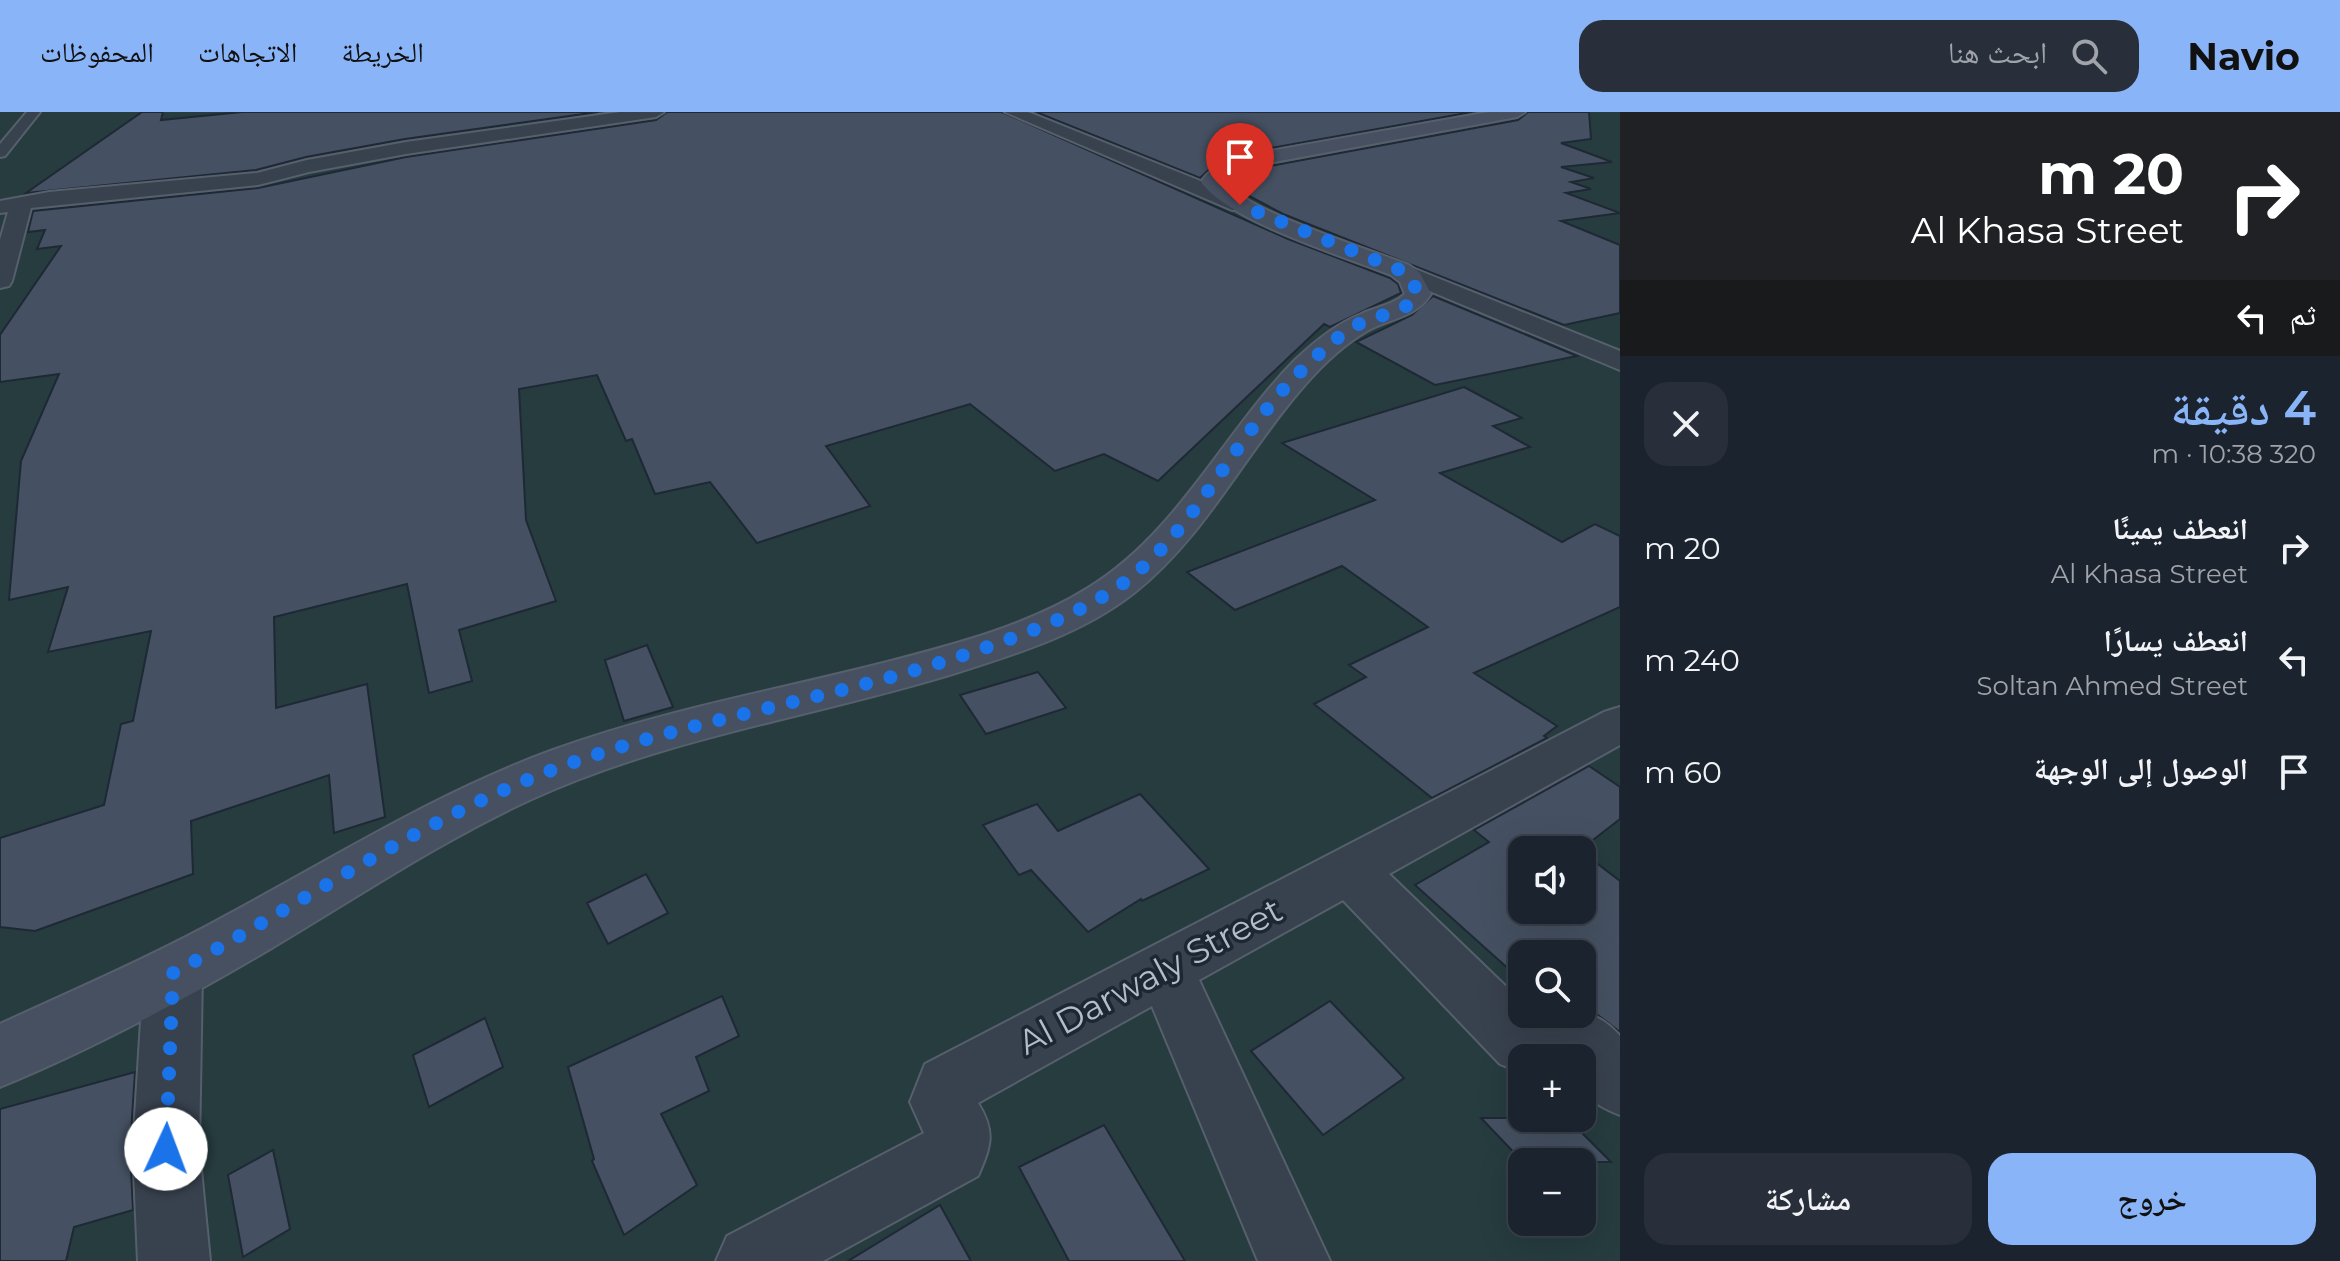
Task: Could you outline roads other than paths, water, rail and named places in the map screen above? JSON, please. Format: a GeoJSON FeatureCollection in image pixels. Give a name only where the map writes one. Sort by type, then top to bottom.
{"type":"FeatureCollection","features":[{"type":"Feature","properties":{"kind":"street"},"geometry":{"type":"LineString","coordinates":[[0,281],[11,205],[258,179],[307,166],[406,148],[656,112]]}},
{"type":"Feature","properties":{"kind":"street"},"geometry":{"type":"LineString","coordinates":[[1013,112],[1620,361]]}},
{"type":"Feature","properties":{"kind":"street"},"geometry":{"type":"LineString","coordinates":[[1240,205],[1214,188],[1211,182],[1227,168],[1517,112]]}},
{"type":"Feature","properties":{"kind":"street"},"geometry":{"type":"LineString","coordinates":[[0,1056],[173,973],[420,832],[544,774],[616,748],[906,674],[1040,628],[1083,608],[1148,563],[1194,511],[1277,398],[1329,343],[1363,322],[1406,307],[1414,301],[1418,294],[1417,286],[1400,270]]}},
{"type":"Feature","properties":{"kind":"street","name":"Al Darwaly Street"},"geometry":{"type":"LineString","coordinates":[[752,1261],[955,1153],[959,1132],[943,1108],[942,1097],[947,1086],[1348,869],[1615,734]]}},
{"type":"Feature","properties":{"kind":"street"},"geometry":{"type":"LineString","coordinates":[[1348,869],[1521,1043],[1537,1046],[1558,1034],[1570,1036],[1584,1044],[1620,1084]]}},
{"type":"Feature","properties":{"kind":"street"},"geometry":{"type":"LineString","coordinates":[[1164,968],[1294,1261]]}},
{"type":"Feature","properties":{"kind":"street"},"geometry":{"type":"LineString","coordinates":[[173,973],[166,1149],[174,1261]]}},
{"type":"Feature","properties":{"kind":"lane"},"geometry":{"type":"LineString","coordinates":[[0,153],[34,112]]}}]}
